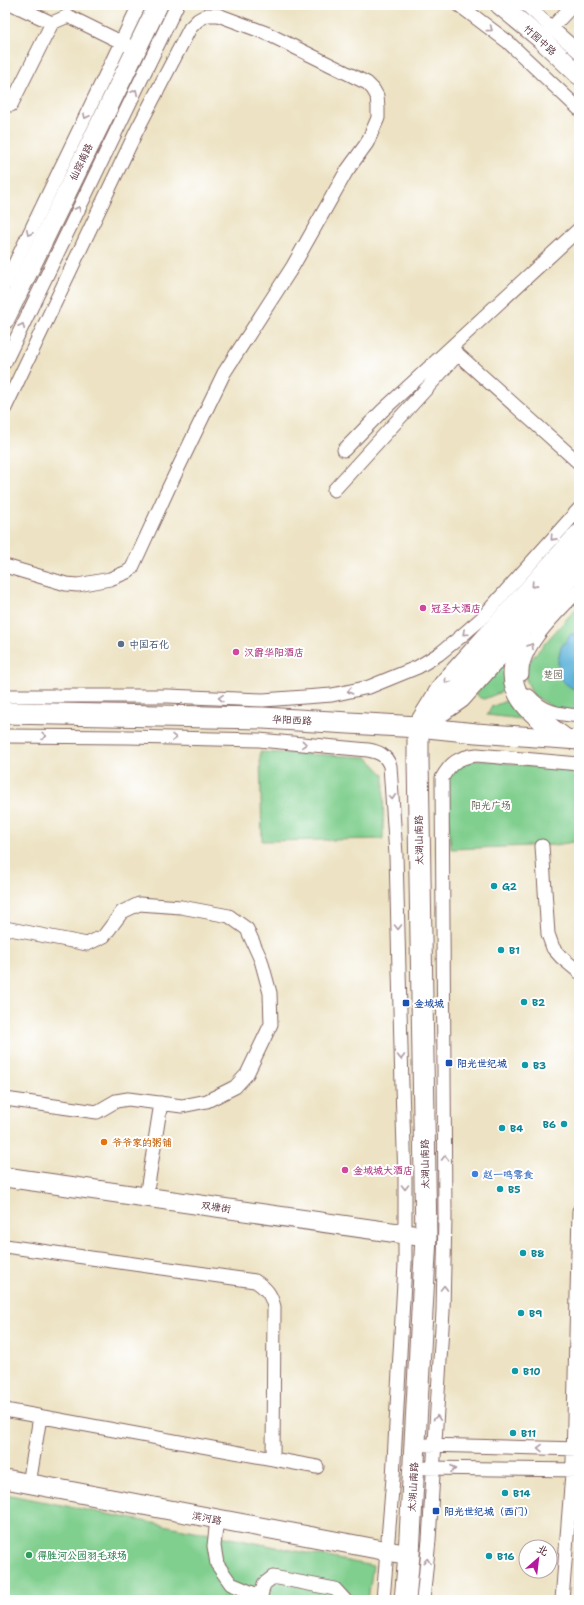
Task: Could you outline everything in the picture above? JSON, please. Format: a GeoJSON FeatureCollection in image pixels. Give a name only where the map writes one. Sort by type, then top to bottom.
{"type":"FeatureCollection","features":[{"type":"Feature","properties":{"kind":"main road"},"geometry":{"type":"LineString","coordinates":[[418,727],[444,685],[579,535]]}},
{"type":"Feature","properties":{"kind":"main road"},"geometry":{"type":"LineString","coordinates":[[418,727],[460,698],[579,565]]}},
{"type":"Feature","properties":{"kind":"main road","name":"华阳西路"},"geometry":{"type":"LineString","coordinates":[[5,713],[263,718],[418,727]]}},
{"type":"Feature","properties":{"kind":"main road","name":"太湖山南路"},"geometry":{"type":"LineString","coordinates":[[405,1600],[409,1555],[424,1468],[425,1445],[426,1237],[418,727]]}},
{"type":"Feature","properties":{"kind":"street"},"geometry":{"type":"LineString","coordinates":[[14,5],[52,23]]}},
{"type":"Feature","properties":{"kind":"street"},"geometry":{"type":"LineString","coordinates":[[5,102],[11,105],[52,23],[66,10],[129,46],[139,5]]}},
{"type":"Feature","properties":{"kind":"street","name":"仙踪南路"},"geometry":{"type":"LineString","coordinates":[[5,319],[21,288],[129,46],[158,5]]}},
{"type":"Feature","properties":{"kind":"street"},"geometry":{"type":"LineString","coordinates":[[5,362],[21,288],[177,5]]}},
{"type":"Feature","properties":{"kind":"street"},"geometry":{"type":"LineString","coordinates":[[459,5],[508,42],[579,109]]}},
{"type":"Feature","properties":{"kind":"street","name":"竹园中路"},"geometry":{"type":"LineString","coordinates":[[500,5],[547,33],[579,75]]}},
{"type":"Feature","properties":{"kind":"street"},"geometry":{"type":"LineString","coordinates":[[526,5],[547,33],[579,52]]}},
{"type":"Feature","properties":{"kind":"street"},"geometry":{"type":"LineString","coordinates":[[547,33],[573,5]]}},
{"type":"Feature","properties":{"kind":"street"},"geometry":{"type":"LineString","coordinates":[[5,408],[136,130],[190,28],[198,20],[207,15],[218,15],[266,33],[367,83],[373,89],[377,96],[378,118],[367,143],[346,172],[293,266],[224,373],[132,568],[128,572],[110,579],[78,585],[66,584],[5,566]]}},
{"type":"Feature","properties":{"kind":"street"},"geometry":{"type":"LineString","coordinates":[[344,450],[382,411],[454,351],[579,229]]}},
{"type":"Feature","properties":{"kind":"street"},"geometry":{"type":"LineString","coordinates":[[21,288],[55,301]]}},
{"type":"Feature","properties":{"kind":"street"},"geometry":{"type":"LineString","coordinates":[[9,344],[30,353]]}},
{"type":"Feature","properties":{"kind":"street"},"geometry":{"type":"LineString","coordinates":[[454,351],[579,463]]}},
{"type":"Feature","properties":{"kind":"street"},"geometry":{"type":"LineString","coordinates":[[334,490],[454,351]]}},
{"type":"Feature","properties":{"kind":"street"},"geometry":{"type":"LineString","coordinates":[[5,696],[168,696],[262,700],[332,695],[369,687],[418,667],[439,654],[459,638],[481,619],[579,509]]}},
{"type":"Feature","properties":{"kind":"street"},"geometry":{"type":"LineString","coordinates":[[579,590],[537,636],[524,657],[521,668],[524,688],[539,706],[556,714],[579,716]]}},
{"type":"Feature","properties":{"kind":"street"},"geometry":{"type":"LineString","coordinates":[[521,629],[513,675],[517,691],[525,704],[534,714],[572,740]]}},
{"type":"Feature","properties":{"kind":"street","name":"华阳西路"},"geometry":{"type":"LineString","coordinates":[[418,727],[572,740]]}},
{"type":"Feature","properties":{"kind":"street"},"geometry":{"type":"LineString","coordinates":[[5,736],[258,740],[368,750],[380,753],[387,758],[390,766],[396,855],[405,1180],[405,1234],[404,1272],[383,1600]]}},
{"type":"Feature","properties":{"kind":"street"},"geometry":{"type":"LineString","coordinates":[[576,1449],[425,1445],[443,1311],[445,1217],[442,778],[453,763],[465,756],[477,755],[579,764]]}},
{"type":"Feature","properties":{"kind":"street"},"geometry":{"type":"LineString","coordinates":[[542,846],[548,934],[553,948],[579,972]]}},
{"type":"Feature","properties":{"kind":"street"},"geometry":{"type":"LineString","coordinates":[[5,928],[87,944],[104,936],[122,912],[139,904],[181,907],[229,916],[247,929],[261,960],[270,993],[271,1024],[247,1074],[235,1087],[207,1101],[182,1106],[128,1099],[116,1101],[97,1112],[5,1099]]}},
{"type":"Feature","properties":{"kind":"street"},"geometry":{"type":"LineString","coordinates":[[146,1197],[161,1103]]}},
{"type":"Feature","properties":{"kind":"street","name":"双塘街"},"geometry":{"type":"LineString","coordinates":[[5,1177],[426,1237]]}},
{"type":"Feature","properties":{"kind":"street"},"geometry":{"type":"LineString","coordinates":[[562,1600],[576,1470],[579,1211]]}},
{"type":"Feature","properties":{"kind":"street"},"geometry":{"type":"LineString","coordinates":[[5,1246],[255,1281],[263,1286],[272,1297],[274,1307],[273,1459]]}},
{"type":"Feature","properties":{"kind":"street"},"geometry":{"type":"LineString","coordinates":[[5,1410],[317,1467]]}},
{"type":"Feature","properties":{"kind":"street"},"geometry":{"type":"LineString","coordinates":[[29,1484],[40,1417]]}},
{"type":"Feature","properties":{"kind":"street"},"geometry":{"type":"LineString","coordinates":[[424,1600],[424,1468],[576,1470]]}},
{"type":"Feature","properties":{"kind":"street","name":"滨河路"},"geometry":{"type":"LineString","coordinates":[[5,1479],[409,1555]]}},
{"type":"Feature","properties":{"kind":"street"},"geometry":{"type":"LineString","coordinates":[[218,1520],[214,1546],[217,1564],[231,1584],[260,1598],[264,1584],[273,1577],[335,1589],[345,1600]]}},
{"type":"Feature","properties":{"kind":"green space","name":"楚园"},"geometry":{"type":"Polygon","coordinates":[[[579,605],[579,712],[557,710],[533,695],[526,679],[526,669],[532,658],[579,605]]]}},
{"type":"Feature","properties":{"kind":"green space"},"geometry":{"type":"Polygon","coordinates":[[[503,665],[505,665],[509,689],[484,699],[480,698],[476,694],[503,665]]]}},
{"type":"Feature","properties":{"kind":"green space"},"geometry":{"type":"Polygon","coordinates":[[[513,698],[524,716],[522,719],[487,715],[491,707],[513,698]]]}},
{"type":"Feature","properties":{"kind":"green space"},"geometry":{"type":"Polygon","coordinates":[[[260,752],[367,757],[384,775],[383,839],[262,841],[260,752]]]}},
{"type":"Feature","properties":{"kind":"green space","name":"阳光广场"},"geometry":{"type":"Polygon","coordinates":[[[477,760],[579,771],[579,841],[555,845],[451,849],[445,779],[459,763],[477,760]]]}},
{"type":"Feature","properties":{"kind":"green space"},"geometry":{"type":"Polygon","coordinates":[[[5,1494],[373,1566],[368,1600],[5,1600],[5,1494]]]}},
{"type":"Feature","properties":{"kind":"water"},"geometry":{"type":"Polygon","coordinates":[[[571,634],[576,634],[577,638],[579,637],[579,690],[570,687],[559,677],[558,661],[561,647],[571,634]]]}},
{"type":"Feature","properties":{"kind":"place","name":"冠圣大酒店"},"geometry":{"type":"Point","coordinates":[423,608]}},
{"type":"Feature","properties":{"kind":"place","name":"中国石化"},"geometry":{"type":"Point","coordinates":[121,644]}},
{"type":"Feature","properties":{"kind":"place","name":"汉爵华阳酒店"},"geometry":{"type":"Point","coordinates":[236,652]}},
{"type":"Feature","properties":{"kind":"place","name":"G2"},"geometry":{"type":"Point","coordinates":[494,886]}},
{"type":"Feature","properties":{"kind":"place","name":"B1"},"geometry":{"type":"Point","coordinates":[501,950]}},
{"type":"Feature","properties":{"kind":"place","name":"B2"},"geometry":{"type":"Point","coordinates":[524,1002]}},
{"type":"Feature","properties":{"kind":"place","name":"金域城"},"geometry":{"type":"Point","coordinates":[406,1003]}},
{"type":"Feature","properties":{"kind":"place","name":"阳光世纪城"},"geometry":{"type":"Point","coordinates":[449,1063]}},
{"type":"Feature","properties":{"kind":"place","name":"B3"},"geometry":{"type":"Point","coordinates":[525,1065]}},
{"type":"Feature","properties":{"kind":"place","name":"B6"},"geometry":{"type":"Point","coordinates":[564,1124]}},
{"type":"Feature","properties":{"kind":"place","name":"B4"},"geometry":{"type":"Point","coordinates":[502,1128]}},
{"type":"Feature","properties":{"kind":"place","name":"爷爷家的粥铺"},"geometry":{"type":"Point","coordinates":[104,1142]}},
{"type":"Feature","properties":{"kind":"place","name":"金域城大酒店"},"geometry":{"type":"Point","coordinates":[345,1170]}},
{"type":"Feature","properties":{"kind":"place","name":"赵一鸣零食"},"geometry":{"type":"Point","coordinates":[475,1174]}},
{"type":"Feature","properties":{"kind":"place","name":"B5"},"geometry":{"type":"Point","coordinates":[500,1189]}},
{"type":"Feature","properties":{"kind":"place","name":"B8"},"geometry":{"type":"Point","coordinates":[523,1253]}},
{"type":"Feature","properties":{"kind":"place","name":"B9"},"geometry":{"type":"Point","coordinates":[521,1313]}},
{"type":"Feature","properties":{"kind":"place","name":"B10"},"geometry":{"type":"Point","coordinates":[515,1371]}},
{"type":"Feature","properties":{"kind":"place","name":"B11"},"geometry":{"type":"Point","coordinates":[513,1433]}},
{"type":"Feature","properties":{"kind":"place","name":"B14"},"geometry":{"type":"Point","coordinates":[505,1493]}},
{"type":"Feature","properties":{"kind":"place","name":"阳光世纪城（西门）"},"geometry":{"type":"Point","coordinates":[436,1511]}},
{"type":"Feature","properties":{"kind":"place","name":"得胜河公园羽毛球场"},"geometry":{"type":"Point","coordinates":[29,1555]}},
{"type":"Feature","properties":{"kind":"place","name":"B16"},"geometry":{"type":"Point","coordinates":[489,1556]}}]}
